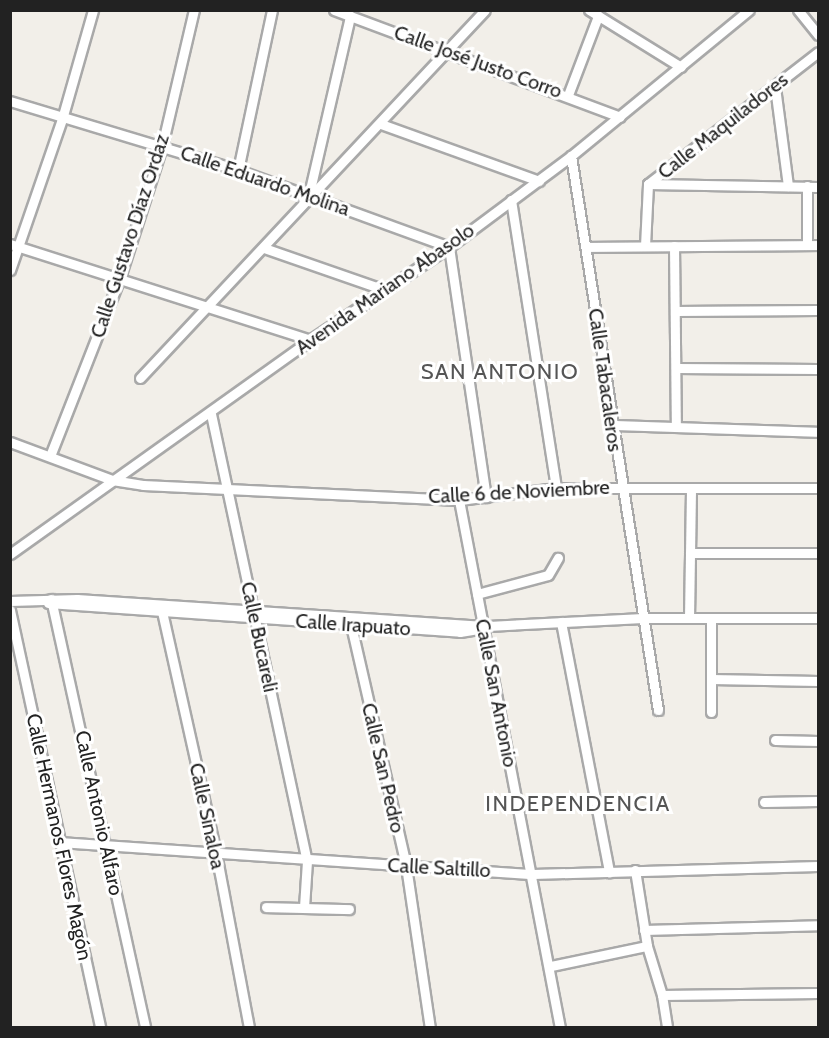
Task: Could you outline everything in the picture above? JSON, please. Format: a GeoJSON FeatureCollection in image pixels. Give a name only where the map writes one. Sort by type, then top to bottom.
{"type":"FeatureCollection","features":[{"type":"Feature","properties":{"kind":"street"},"geometry":{"type":"LineString","coordinates":[[10,270],[14,246],[62,119],[93,10]]}},
{"type":"Feature","properties":{"kind":"street","name":"Calle Gustavo Díaz Ordaz"},"geometry":{"type":"LineString","coordinates":[[50,456],[120,277],[162,146],[194,10]]}},
{"type":"Feature","properties":{"kind":"street"},"geometry":{"type":"LineString","coordinates":[[238,170],[272,10]]}},
{"type":"Feature","properties":{"kind":"street","name":"Calle José Justo Corro"},"geometry":{"type":"LineString","coordinates":[[334,10],[568,95],[620,117]]}},
{"type":"Feature","properties":{"kind":"street"},"geometry":{"type":"LineString","coordinates":[[141,378],[264,248],[309,194],[381,124],[485,10]]}},
{"type":"Feature","properties":{"kind":"street"},"geometry":{"type":"LineString","coordinates":[[589,10],[681,67]]}},
{"type":"Feature","properties":{"kind":"street","name":"Avenida Mariano Abasolo"},"geometry":{"type":"LineString","coordinates":[[10,554],[112,480],[211,414],[310,340],[449,247],[539,181],[749,10]]}},
{"type":"Feature","properties":{"kind":"street"},"geometry":{"type":"LineString","coordinates":[[798,10],[819,35]]}},
{"type":"Feature","properties":{"kind":"street"},"geometry":{"type":"LineString","coordinates":[[309,194],[350,16]]}},
{"type":"Feature","properties":{"kind":"street"},"geometry":{"type":"LineString","coordinates":[[568,95],[598,16]]}},
{"type":"Feature","properties":{"kind":"street","name":"Calle Maquiladores"},"geometry":{"type":"LineString","coordinates":[[645,246],[648,184],[819,52]]}},
{"type":"Feature","properties":{"kind":"street"},"geometry":{"type":"LineString","coordinates":[[775,87],[788,186]]}},
{"type":"Feature","properties":{"kind":"street","name":"Calle Eduardo Molina"},"geometry":{"type":"LineString","coordinates":[[10,101],[62,119],[162,146],[238,170],[449,247]]}},
{"type":"Feature","properties":{"kind":"street"},"geometry":{"type":"LineString","coordinates":[[381,124],[539,181]]}},
{"type":"Feature","properties":{"kind":"street","name":"Calle Tabacaleros"},"geometry":{"type":"LineString","coordinates":[[571,156],[621,487],[658,710]]}},
{"type":"Feature","properties":{"kind":"street"},"geometry":{"type":"LineString","coordinates":[[648,184],[819,187]]}},
{"type":"Feature","properties":{"kind":"street"},"geometry":{"type":"LineString","coordinates":[[807,186],[807,245]]}},
{"type":"Feature","properties":{"kind":"street"},"geometry":{"type":"LineString","coordinates":[[511,200],[556,488]]}},
{"type":"Feature","properties":{"kind":"street"},"geometry":{"type":"LineString","coordinates":[[586,248],[819,245]]}},
{"type":"Feature","properties":{"kind":"street"},"geometry":{"type":"LineString","coordinates":[[14,246],[120,277],[310,340]]}},
{"type":"Feature","properties":{"kind":"street"},"geometry":{"type":"LineString","coordinates":[[674,246],[676,426]]}},
{"type":"Feature","properties":{"kind":"street"},"geometry":{"type":"LineString","coordinates":[[449,247],[486,497]]}},
{"type":"Feature","properties":{"kind":"street"},"geometry":{"type":"LineString","coordinates":[[264,248],[385,290]]}},
{"type":"Feature","properties":{"kind":"street"},"geometry":{"type":"LineString","coordinates":[[675,311],[819,310]]}},
{"type":"Feature","properties":{"kind":"street"},"geometry":{"type":"LineString","coordinates":[[676,368],[819,369]]}},
{"type":"Feature","properties":{"kind":"street","name":"Calle Bucareli"},"geometry":{"type":"LineString","coordinates":[[211,414],[230,490],[307,861],[304,908]]}},
{"type":"Feature","properties":{"kind":"street"},"geometry":{"type":"LineString","coordinates":[[612,425],[819,432]]}},
{"type":"Feature","properties":{"kind":"street","name":"Calle 6 de Noviembre"},"geometry":{"type":"LineString","coordinates":[[13,445],[50,456],[112,480],[142,486],[459,500],[556,488],[819,488]]}},
{"type":"Feature","properties":{"kind":"street"},"geometry":{"type":"LineString","coordinates":[[689,618],[691,488]]}},
{"type":"Feature","properties":{"kind":"street","name":"Calle San Antonio"},"geometry":{"type":"LineString","coordinates":[[459,500],[551,966],[560,1028]]}},
{"type":"Feature","properties":{"kind":"street"},"geometry":{"type":"LineString","coordinates":[[690,553],[819,554]]}},
{"type":"Feature","properties":{"kind":"street"},"geometry":{"type":"LineString","coordinates":[[477,594],[548,575],[558,558]]}},
{"type":"Feature","properties":{"kind":"street","name":"Calle Irapuato"},"geometry":{"type":"LineString","coordinates":[[10,601],[350,620],[460,632],[484,627],[643,618],[819,618]]}},
{"type":"Feature","properties":{"kind":"street","name":"Calle Antonio Alfaro"},"geometry":{"type":"LineString","coordinates":[[52,602],[107,844],[144,1028]]}},
{"type":"Feature","properties":{"kind":"street","name":"Calle Sinaloa"},"geometry":{"type":"LineString","coordinates":[[161,609],[216,853],[249,1028]]}},
{"type":"Feature","properties":{"kind":"street","name":"Calle Hermanos Flores Magón"},"geometry":{"type":"LineString","coordinates":[[10,610],[100,1028]]}},
{"type":"Feature","properties":{"kind":"street"},"geometry":{"type":"LineString","coordinates":[[711,618],[711,712]]}},
{"type":"Feature","properties":{"kind":"street","name":"Calle San Pedro"},"geometry":{"type":"LineString","coordinates":[[350,620],[406,866],[430,1028]]}},
{"type":"Feature","properties":{"kind":"street"},"geometry":{"type":"LineString","coordinates":[[561,622],[609,872]]}},
{"type":"Feature","properties":{"kind":"street"},"geometry":{"type":"LineString","coordinates":[[711,679],[819,681]]}},
{"type":"Feature","properties":{"kind":"street"},"geometry":{"type":"LineString","coordinates":[[775,740],[819,741]]}},
{"type":"Feature","properties":{"kind":"street"},"geometry":{"type":"LineString","coordinates":[[764,802],[819,801]]}},
{"type":"Feature","properties":{"kind":"street","name":"Calle Saltillo"},"geometry":{"type":"LineString","coordinates":[[59,842],[307,861],[532,874],[819,866]]}},
{"type":"Feature","properties":{"kind":"street"},"geometry":{"type":"LineString","coordinates":[[635,870],[647,946],[662,995],[667,1028]]}},
{"type":"Feature","properties":{"kind":"street"},"geometry":{"type":"LineString","coordinates":[[267,907],[349,909]]}},
{"type":"Feature","properties":{"kind":"street"},"geometry":{"type":"LineString","coordinates":[[644,930],[819,925]]}},
{"type":"Feature","properties":{"kind":"street"},"geometry":{"type":"LineString","coordinates":[[551,966],[647,946]]}},
{"type":"Feature","properties":{"kind":"street"},"geometry":{"type":"LineString","coordinates":[[662,995],[819,993]]}},
{"type":"Feature","properties":{"kind":"district","name":"SAN ANTONIO"},"geometry":{"type":"Point","coordinates":[500,372]}},
{"type":"Feature","properties":{"kind":"district","name":"INDEPENDENCIA"},"geometry":{"type":"Point","coordinates":[578,804]}}]}
